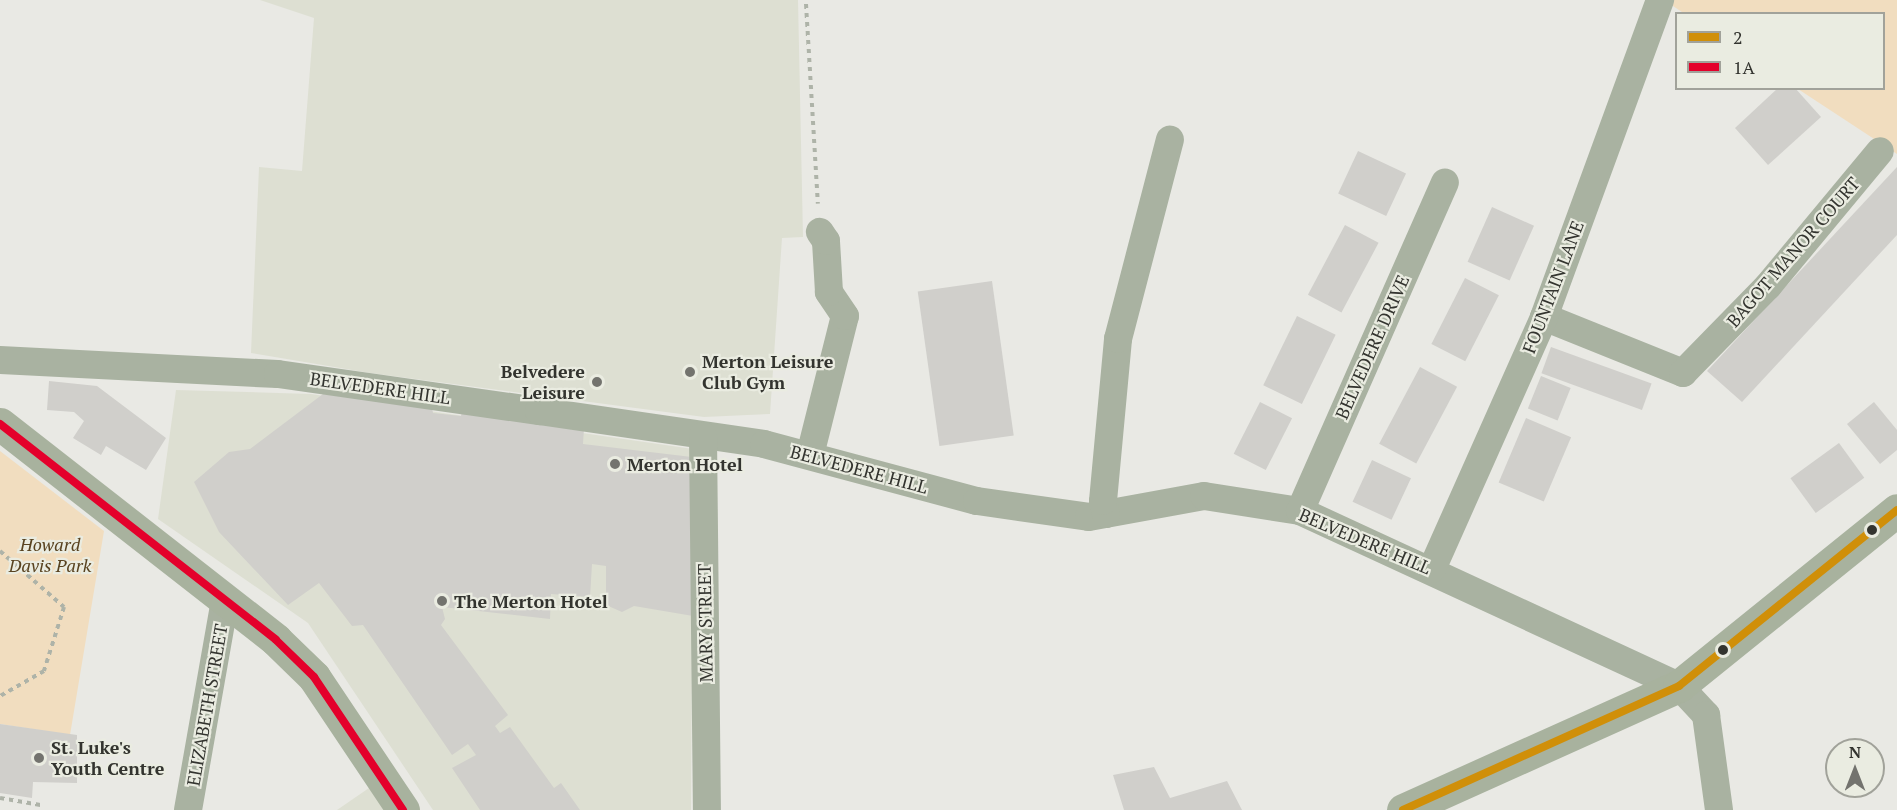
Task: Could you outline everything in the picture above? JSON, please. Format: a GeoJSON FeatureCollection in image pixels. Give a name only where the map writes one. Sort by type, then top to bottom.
{"type":"FeatureCollection","features":[{"type":"Feature","properties":{"kind":"main road"},"geometry":{"type":"LineString","coordinates":[[0,424],[276,640],[314,677],[403,810]]}},
{"type":"Feature","properties":{"kind":"main road"},"geometry":{"type":"LineString","coordinates":[[1403,810],[1679,686],[1897,510]]}},
{"type":"Feature","properties":{"kind":"street","name":"FOUNTAIN LANE"},"geometry":{"type":"LineString","coordinates":[[1432,569],[1544,317],[1660,0]]}},
{"type":"Feature","properties":{"kind":"street"},"geometry":{"type":"LineString","coordinates":[[1106,514],[1103,501],[1118,339],[1170,140]]}},
{"type":"Feature","properties":{"kind":"street","name":"BAGOT MANOR COURT"},"geometry":{"type":"LineString","coordinates":[[1544,317],[1683,373],[1768,286],[1880,150]]}},
{"type":"Feature","properties":{"kind":"street","name":"BELVEDERE DRIVE"},"geometry":{"type":"LineString","coordinates":[[1300,511],[1444,183]]}},
{"type":"Feature","properties":{"kind":"street"},"geometry":{"type":"LineString","coordinates":[[810,455],[845,316],[829,292],[826,241],[820,232]]}},
{"type":"Feature","properties":{"kind":"street","name":"BELVEDERE HILL"},"geometry":{"type":"LineString","coordinates":[[0,360],[278,374],[703,436],[810,455],[977,501],[1089,517],[1204,496],[1300,511],[1432,569],[1679,686]]}},
{"type":"Feature","properties":{"kind":"street","name":"MARY STREET"},"geometry":{"type":"LineString","coordinates":[[703,436],[707,810]]}},
{"type":"Feature","properties":{"kind":"street","name":"ELIZABETH STREET"},"geometry":{"type":"LineString","coordinates":[[188,810],[225,600]]}},
{"type":"Feature","properties":{"kind":"street"},"geometry":{"type":"LineString","coordinates":[[1679,686],[1706,715],[1719,810]]}},
{"type":"Feature","properties":{"kind":"path"},"geometry":{"type":"LineString","coordinates":[[806,4],[820,232]]}},
{"type":"Feature","properties":{"kind":"path"},"geometry":{"type":"LineString","coordinates":[[0,551],[64,607],[44,670],[0,696]]}},
{"type":"Feature","properties":{"kind":"path"},"geometry":{"type":"LineString","coordinates":[[0,798],[40,805]]}},
{"type":"Feature","properties":{"kind":"shaded area"},"geometry":{"type":"Polygon","coordinates":[[[260,0],[798,0],[803,237],[782,238],[770,414],[704,417],[370,373],[251,353],[259,167],[302,171],[314,18],[260,0]]]}},
{"type":"Feature","properties":{"kind":"shaded area","name":"The Merton Hotel"},"geometry":{"type":"Polygon","coordinates":[[[176,390],[311,394],[693,449],[691,810],[433,810],[308,623],[158,519],[176,390]]]}},
{"type":"Feature","properties":{"kind":"shaded area"},"geometry":{"type":"Polygon","coordinates":[[[369,788],[384,810],[337,810],[369,788]]]}},
{"type":"Feature","properties":{"kind":"green space"},"geometry":{"type":"Polygon","coordinates":[[[1671,0],[1897,0],[1897,154],[1800,90],[1885,90],[1885,12],[1682,12],[1670,4],[1671,0]]]}},
{"type":"Feature","properties":{"kind":"green space","name":"Howard Davis Park"},"geometry":{"type":"Polygon","coordinates":[[[0,451],[104,531],[70,735],[0,724],[0,451]]]}},
{"type":"Feature","properties":{"kind":"building"},"geometry":{"type":"Polygon","coordinates":[[[1776,90],[1797,90],[1821,117],[1768,165],[1735,128],[1776,90]]]}},
{"type":"Feature","properties":{"kind":"building"},"geometry":{"type":"Polygon","coordinates":[[[1358,151],[1406,173],[1386,216],[1338,194],[1358,151]]]}},
{"type":"Feature","properties":{"kind":"building"},"geometry":{"type":"Polygon","coordinates":[[[1897,167],[1897,235],[1742,402],[1707,371],[1897,167]]]}},
{"type":"Feature","properties":{"kind":"building"},"geometry":{"type":"Polygon","coordinates":[[[1492,207],[1534,226],[1510,281],[1468,262],[1492,207]]]}},
{"type":"Feature","properties":{"kind":"building"},"geometry":{"type":"Polygon","coordinates":[[[1345,225],[1379,243],[1341,313],[1308,295],[1345,225]]]}},
{"type":"Feature","properties":{"kind":"building"},"geometry":{"type":"Polygon","coordinates":[[[1465,278],[1499,295],[1465,361],[1431,344],[1465,278]]]}},
{"type":"Feature","properties":{"kind":"building"},"geometry":{"type":"Polygon","coordinates":[[[992,281],[1014,435],[939,446],[918,291],[992,281]]]}},
{"type":"Feature","properties":{"kind":"building"},"geometry":{"type":"Polygon","coordinates":[[[1297,316],[1336,335],[1302,404],[1263,385],[1297,316]]]}},
{"type":"Feature","properties":{"kind":"building"},"geometry":{"type":"Polygon","coordinates":[[[1551,347],[1652,384],[1642,410],[1541,373],[1551,347]]]}},
{"type":"Feature","properties":{"kind":"building"},"geometry":{"type":"Polygon","coordinates":[[[1420,367],[1457,387],[1416,464],[1379,444],[1420,367]]]}},
{"type":"Feature","properties":{"kind":"building"},"geometry":{"type":"Polygon","coordinates":[[[1541,376],[1571,388],[1558,420],[1528,408],[1541,376]]]}},
{"type":"Feature","properties":{"kind":"building"},"geometry":{"type":"Polygon","coordinates":[[[49,381],[97,386],[166,438],[146,470],[106,446],[101,455],[73,438],[84,421],[74,412],[47,410],[49,381]]]}},
{"type":"Feature","properties":{"kind":"building","name":"The Merton Hotel"},"geometry":{"type":"Polygon","coordinates":[[[323,394],[432,408],[433,413],[461,416],[462,411],[584,428],[583,444],[700,458],[699,617],[634,606],[622,612],[606,605],[606,566],[592,564],[590,597],[551,594],[550,619],[442,607],[445,619],[441,625],[508,715],[495,726],[500,733],[510,727],[554,788],[561,783],[580,810],[480,810],[452,768],[476,755],[468,744],[452,755],[363,625],[352,626],[319,583],[288,605],[219,532],[194,482],[229,452],[250,449],[323,394]]]}},
{"type":"Feature","properties":{"kind":"building"},"geometry":{"type":"Polygon","coordinates":[[[1260,402],[1292,418],[1266,470],[1234,454],[1260,402]]]}},
{"type":"Feature","properties":{"kind":"building"},"geometry":{"type":"Polygon","coordinates":[[[1874,402],[1897,430],[1897,450],[1880,464],[1847,424],[1874,402]]]}},
{"type":"Feature","properties":{"kind":"building"},"geometry":{"type":"Polygon","coordinates":[[[1526,418],[1571,437],[1544,502],[1499,482],[1526,418]]]}},
{"type":"Feature","properties":{"kind":"building"},"geometry":{"type":"Polygon","coordinates":[[[1839,443],[1864,478],[1816,513],[1790,478],[1839,443]]]}},
{"type":"Feature","properties":{"kind":"building"},"geometry":{"type":"Polygon","coordinates":[[[1372,460],[1411,478],[1392,520],[1353,502],[1372,460]]]}},
{"type":"Feature","properties":{"kind":"building","name":"St. Luke's Youth Centre"},"geometry":{"type":"Polygon","coordinates":[[[0,724],[77,735],[77,783],[33,782],[32,798],[0,793],[0,724]]]}},
{"type":"Feature","properties":{"kind":"building"},"geometry":{"type":"Polygon","coordinates":[[[1154,767],[1170,798],[1227,781],[1242,810],[1124,810],[1113,775],[1154,767]]]}},
{"type":"Feature","properties":{"kind":"transit line","name":"1A"},"geometry":{"type":"LineString","coordinates":[[0,424],[276,640],[314,677],[403,810]]}},
{"type":"Feature","properties":{"kind":"transit line","name":"2"},"geometry":{"type":"LineString","coordinates":[[1403,810],[1679,686],[1897,510]]}},
{"type":"Feature","properties":{"kind":"place","name":"Merton Leisure Club Gym"},"geometry":{"type":"Point","coordinates":[690,372]}},
{"type":"Feature","properties":{"kind":"place","name":"Belvedere Leisure"},"geometry":{"type":"Point","coordinates":[597,382]}},
{"type":"Feature","properties":{"kind":"place","name":"Merton Hotel"},"geometry":{"type":"Point","coordinates":[615,464]}},
{"type":"Feature","properties":{"kind":"place","name":"The Merton Hotel"},"geometry":{"type":"Point","coordinates":[442,601]}},
{"type":"Feature","properties":{"kind":"place","name":"St. Luke's Youth Centre"},"geometry":{"type":"Point","coordinates":[39,758]}}]}
